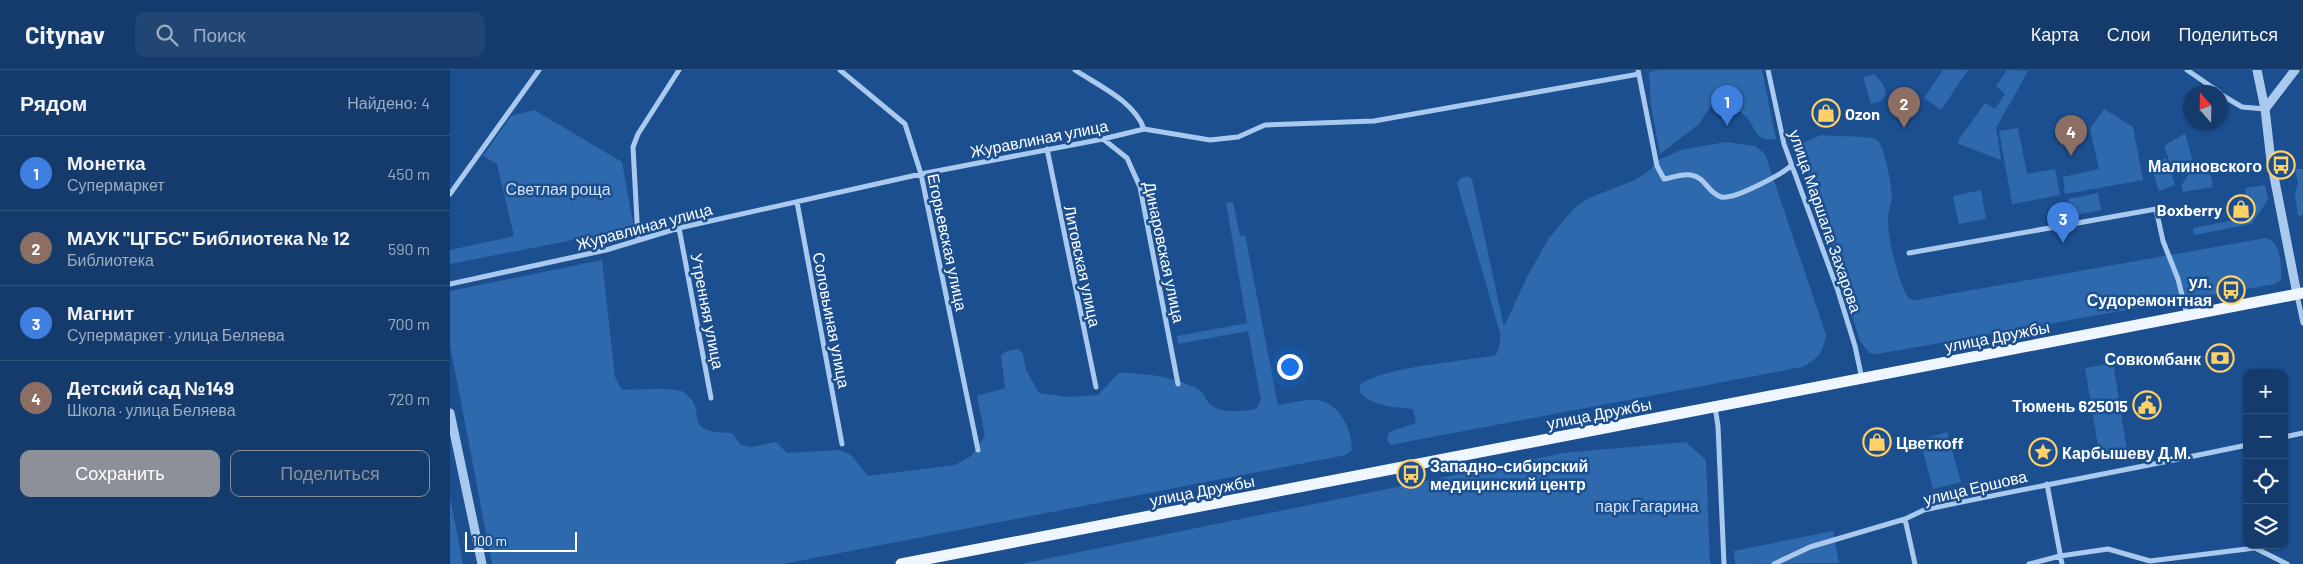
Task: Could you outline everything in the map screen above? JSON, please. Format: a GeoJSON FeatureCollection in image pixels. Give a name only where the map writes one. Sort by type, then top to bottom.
{"type":"FeatureCollection","features":[{"type":"Feature","properties":{"kind":"main road","name":"улица Дружбы"},"geometry":{"type":"LineString","coordinates":[[902,564],[2300,294]]}},
{"type":"Feature","properties":{"kind":"street"},"geometry":{"type":"LineString","coordinates":[[450,194],[539,70]]}},
{"type":"Feature","properties":{"kind":"street"},"geometry":{"type":"LineString","coordinates":[[638,239],[633,147],[638,134],[679,70]]}},
{"type":"Feature","properties":{"kind":"street","name":"Егорьевская улица"},"geometry":{"type":"LineString","coordinates":[[840,70],[905,124],[921,174],[978,450]]}},
{"type":"Feature","properties":{"kind":"street"},"geometry":{"type":"LineString","coordinates":[[1075,70],[1128,105],[1136,114],[1144,129]]}},
{"type":"Feature","properties":{"kind":"street","name":"улица Маршала Захарова"},"geometry":{"type":"LineString","coordinates":[[1768,70],[1784,144],[1838,291],[1855,346],[1862,379]]}},
{"type":"Feature","properties":{"kind":"street"},"geometry":{"type":"LineString","coordinates":[[2187,70],[2209,85]]}},
{"type":"Feature","properties":{"kind":"street"},"geometry":{"type":"LineString","coordinates":[[2257,70],[2265,109],[2271,161],[2300,294],[2303,323]]}},
{"type":"Feature","properties":{"kind":"street"},"geometry":{"type":"LineString","coordinates":[[2265,109],[2295,70]]}},
{"type":"Feature","properties":{"kind":"street"},"geometry":{"type":"LineString","coordinates":[[1638,72],[1643,87],[1657,166],[1659,174],[1664,179],[1691,175],[1700,179],[1714,194],[1723,198],[1735,196],[1783,172],[1791,166]]}},
{"type":"Feature","properties":{"kind":"street","name":"Журавлиная улица"},"geometry":{"type":"LineString","coordinates":[[450,284],[606,250],[679,228],[921,174],[1103,139],[1144,129],[1210,140],[1238,137],[1264,124],[1374,121],[1638,72]]}},
{"type":"Feature","properties":{"kind":"street"},"geometry":{"type":"LineString","coordinates":[[2228,98],[2242,107],[2265,109]]}},
{"type":"Feature","properties":{"kind":"street","name":"Динаровская улица"},"geometry":{"type":"LineString","coordinates":[[1103,139],[1127,158],[1140,187],[1178,384]]}},
{"type":"Feature","properties":{"kind":"street","name":"Литовская улица"},"geometry":{"type":"LineString","coordinates":[[1047,149],[1096,387]]}},
{"type":"Feature","properties":{"kind":"street","name":"Соловьиная улица"},"geometry":{"type":"LineString","coordinates":[[797,202],[842,444]]}},
{"type":"Feature","properties":{"kind":"street"},"geometry":{"type":"LineString","coordinates":[[1909,253],[2156,209],[2163,240],[2178,279],[2187,316]]}},
{"type":"Feature","properties":{"kind":"street","name":"Утренняя улица"},"geometry":{"type":"LineString","coordinates":[[679,228],[711,398]]}},
{"type":"Feature","properties":{"kind":"street"},"geometry":{"type":"LineString","coordinates":[[1715,407],[1719,434],[1724,564]]}},
{"type":"Feature","properties":{"kind":"street"},"geometry":{"type":"LineString","coordinates":[[450,413],[482,564]]}},
{"type":"Feature","properties":{"kind":"street"},"geometry":{"type":"LineString","coordinates":[[2288,436],[2303,433]]}},
{"type":"Feature","properties":{"kind":"street","name":"улица Ершова"},"geometry":{"type":"LineString","coordinates":[[1774,564],[1810,547],[1905,519],[1924,510],[2243,446]]}},
{"type":"Feature","properties":{"kind":"street"},"geometry":{"type":"LineString","coordinates":[[2047,484],[2062,564]]}},
{"type":"Feature","properties":{"kind":"street"},"geometry":{"type":"LineString","coordinates":[[1905,519],[1915,564]]}},
{"type":"Feature","properties":{"kind":"street"},"geometry":{"type":"LineString","coordinates":[[2029,564],[2060,556],[2108,548],[2150,560],[2255,548],[2287,564]]}},
{"type":"Feature","properties":{"kind":"green space"},"geometry":{"type":"Polygon","coordinates":[[[1659,70],[1762,70],[1776,139],[1769,140],[1759,136],[1744,115],[1716,98],[1699,124],[1660,154],[1651,105],[1649,72],[1659,70]]]}},
{"type":"Feature","properties":{"kind":"green space"},"geometry":{"type":"Polygon","coordinates":[[[1943,70],[1968,70],[1941,110],[1924,98],[1943,70]]]}},
{"type":"Feature","properties":{"kind":"green space"},"geometry":{"type":"Polygon","coordinates":[[[2007,70],[2028,71],[1996,128],[2001,160],[1959,144],[1958,141],[1985,103],[1995,109],[2005,94],[1996,86],[2007,70]]]}},
{"type":"Feature","properties":{"kind":"green space"},"geometry":{"type":"Polygon","coordinates":[[[1874,74],[1883,84],[1886,94],[1881,101],[1871,104],[1863,77],[1874,74]]]}},
{"type":"Feature","properties":{"kind":"green space"},"geometry":{"type":"Polygon","coordinates":[[[2104,109],[2133,127],[2143,180],[2065,194],[2063,177],[2099,169],[2090,129],[2104,109]]]}},
{"type":"Feature","properties":{"kind":"green space","name":"Светлая роща"},"geometry":{"type":"Polygon","coordinates":[[[534,110],[622,162],[634,228],[450,264],[450,250],[514,236],[497,164],[483,156],[511,116],[534,110]]]}},
{"type":"Feature","properties":{"kind":"green space"},"geometry":{"type":"Polygon","coordinates":[[[2018,128],[2027,174],[2055,169],[2060,195],[2012,204],[1999,131],[2018,128]]]}},
{"type":"Feature","properties":{"kind":"green space"},"geometry":{"type":"Polygon","coordinates":[[[2185,133],[2193,162],[2183,176],[2172,169],[2164,146],[2185,133]]]}},
{"type":"Feature","properties":{"kind":"green space"},"geometry":{"type":"Polygon","coordinates":[[[1821,135],[1867,137],[1877,140],[1880,144],[1887,166],[1892,195],[1888,226],[1892,248],[1898,273],[1910,299],[1916,300],[2266,238],[2275,244],[2278,250],[2281,262],[2281,280],[2275,284],[1877,354],[1869,353],[1860,341],[1800,150],[1803,143],[1821,135]]]}},
{"type":"Feature","properties":{"kind":"green space"},"geometry":{"type":"Polygon","coordinates":[[[1726,142],[1755,146],[1765,154],[1826,335],[1822,350],[1816,358],[1802,367],[1390,445],[1387,439],[1389,432],[1416,423],[1413,409],[1392,407],[1371,401],[1360,392],[1360,385],[1387,373],[1405,369],[1496,355],[1500,344],[1500,333],[1457,183],[1461,178],[1467,176],[1472,179],[1504,327],[1527,277],[1549,238],[1576,206],[1589,198],[1635,180],[1650,170],[1656,161],[1681,150],[1726,142]]]}},
{"type":"Feature","properties":{"kind":"green space"},"geometry":{"type":"Polygon","coordinates":[[[2166,158],[2175,185],[2159,191],[2150,164],[2166,158]]]}},
{"type":"Feature","properties":{"kind":"green space"},"geometry":{"type":"Polygon","coordinates":[[[2196,163],[2211,176],[2213,187],[2183,192],[2181,186],[2196,163]]]}},
{"type":"Feature","properties":{"kind":"green space"},"geometry":{"type":"Polygon","coordinates":[[[2295,169],[2303,169],[2303,215],[2298,216],[2295,193],[2298,183],[2295,169]]]}},
{"type":"Feature","properties":{"kind":"green space"},"geometry":{"type":"Polygon","coordinates":[[[2265,185],[2268,200],[2251,224],[2194,235],[2193,228],[2249,217],[2245,188],[2265,185]]]}},
{"type":"Feature","properties":{"kind":"green space"},"geometry":{"type":"Polygon","coordinates":[[[1981,190],[1986,219],[1959,224],[1953,196],[1981,190]]]}},
{"type":"Feature","properties":{"kind":"green space"},"geometry":{"type":"Polygon","coordinates":[[[2098,193],[2101,210],[2072,216],[2068,199],[2098,193]]]}},
{"type":"Feature","properties":{"kind":"green space"},"geometry":{"type":"Polygon","coordinates":[[[1233,202],[1240,236],[1245,235],[1278,405],[1317,400],[1332,406],[1343,419],[1350,434],[1352,450],[1346,455],[783,564],[492,564],[450,345],[450,291],[602,260],[615,377],[622,390],[679,390],[691,399],[695,406],[697,419],[705,429],[715,432],[732,433],[741,445],[751,447],[776,442],[787,453],[840,450],[851,455],[868,476],[955,465],[971,456],[985,436],[977,396],[1005,388],[1001,355],[1007,351],[1019,349],[1023,354],[1026,370],[1039,393],[1069,397],[1098,395],[1119,373],[1139,374],[1162,377],[1194,387],[1202,392],[1212,406],[1218,409],[1244,411],[1256,409],[1261,400],[1248,331],[1178,344],[1177,336],[1247,323],[1226,203],[1233,202]]]}},
{"type":"Feature","properties":{"kind":"green space"},"geometry":{"type":"Polygon","coordinates":[[[2113,363],[2127,450],[2099,452],[2085,368],[2113,363]]]}},
{"type":"Feature","properties":{"kind":"green space"},"geometry":{"type":"Polygon","coordinates":[[[1947,432],[1961,482],[1933,489],[1920,440],[1947,432]]]}},
{"type":"Feature","properties":{"kind":"green space","name":"парк Гагарина"},"geometry":{"type":"Polygon","coordinates":[[[1686,442],[1706,460],[1710,564],[1021,564],[1563,453],[1686,442]]]}},
{"type":"Feature","properties":{"kind":"green space"},"geometry":{"type":"Polygon","coordinates":[[[450,497],[463,564],[450,564],[450,497]]]}},
{"type":"Feature","properties":{"kind":"green space"},"geometry":{"type":"Polygon","coordinates":[[[1833,531],[1839,563],[1735,564],[1734,551],[1833,531]]]}},
{"type":"Feature","properties":{"kind":"place","name":"Ozon"},"geometry":{"type":"Point","coordinates":[1826,113]}},
{"type":"Feature","properties":{"kind":"place","name":"Монетка"},"geometry":{"type":"Point","coordinates":[1727,126]}},
{"type":"Feature","properties":{"kind":"place","name":"МАУК \"ЦГБС\" Библиотека № 12"},"geometry":{"type":"Point","coordinates":[1904,128]}},
{"type":"Feature","properties":{"kind":"place","name":"Детский сад №149"},"geometry":{"type":"Point","coordinates":[2071,156]}},
{"type":"Feature","properties":{"kind":"place","name":"Малиновского"},"geometry":{"type":"Point","coordinates":[2281,165]}},
{"type":"Feature","properties":{"kind":"place","name":"Boxberry"},"geometry":{"type":"Point","coordinates":[2241,209]}},
{"type":"Feature","properties":{"kind":"place","name":"Магнит"},"geometry":{"type":"Point","coordinates":[2063,243]}},
{"type":"Feature","properties":{"kind":"place","name":"ул. Судоремонтная"},"geometry":{"type":"Point","coordinates":[2231,290]}},
{"type":"Feature","properties":{"kind":"place","name":"Совкомбанк"},"geometry":{"type":"Point","coordinates":[2220,358]}},
{"type":"Feature","properties":{"kind":"place","name":"Тюмень 625015"},"geometry":{"type":"Point","coordinates":[2147,405]}},
{"type":"Feature","properties":{"kind":"place","name":"Цветкоff"},"geometry":{"type":"Point","coordinates":[1877,442]}},
{"type":"Feature","properties":{"kind":"place","name":"Карбышеву Д.М."},"geometry":{"type":"Point","coordinates":[2043,452]}},
{"type":"Feature","properties":{"kind":"place","name":"Западно-сибирский медицинский центр"},"geometry":{"type":"Point","coordinates":[1411,474]}}]}
